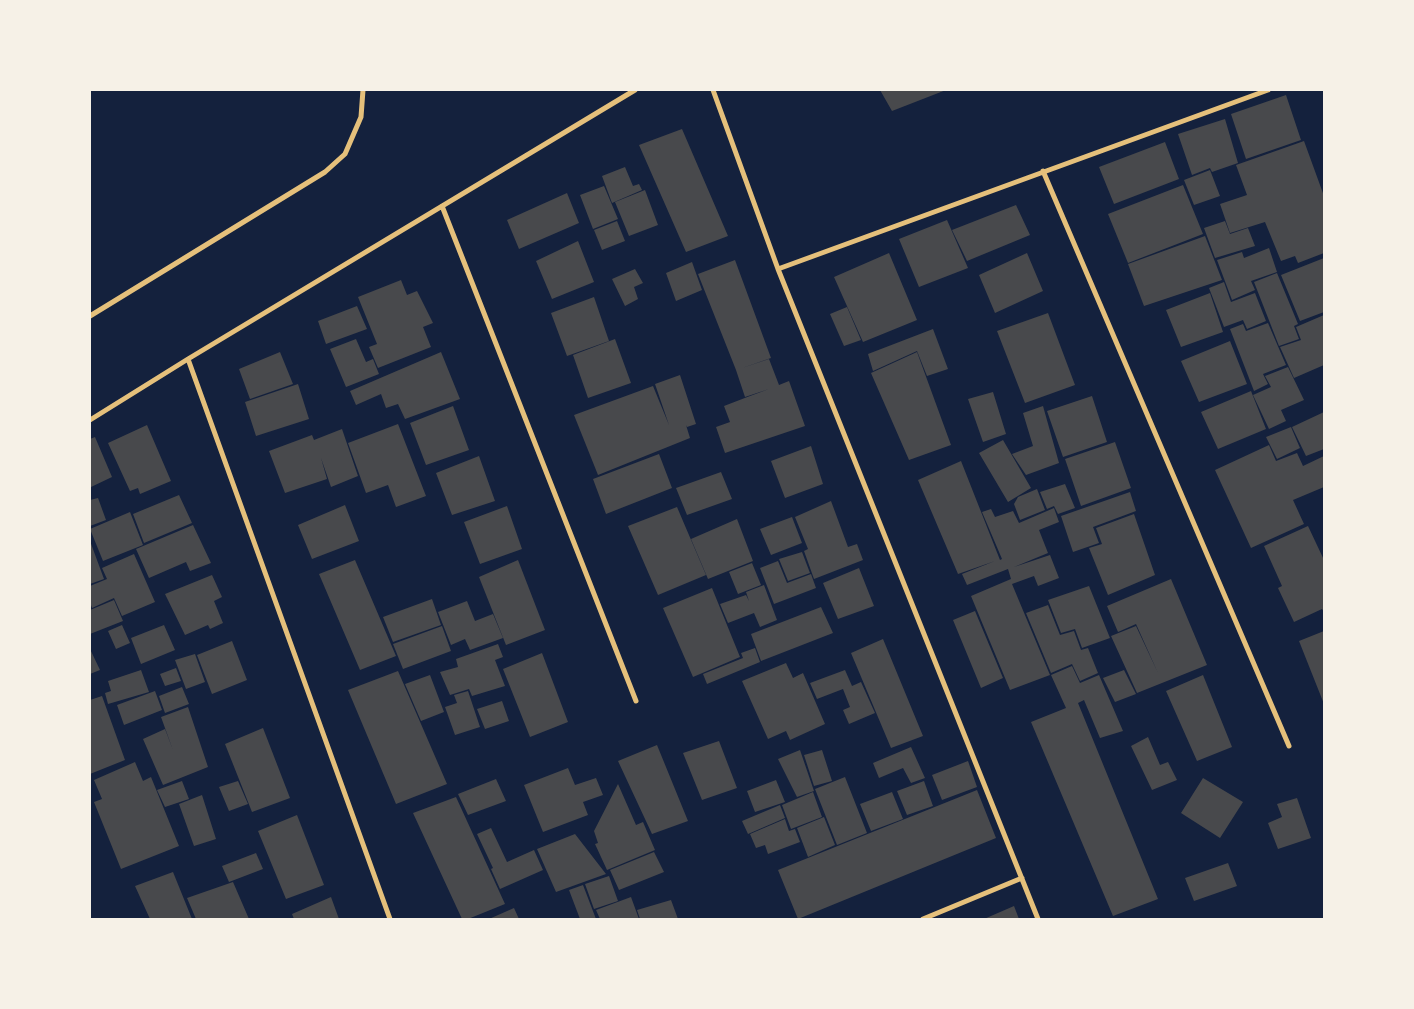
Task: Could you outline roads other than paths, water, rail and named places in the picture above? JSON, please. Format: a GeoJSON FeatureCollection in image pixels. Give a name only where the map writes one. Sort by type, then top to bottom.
{"type":"FeatureCollection","features":[{"type":"Feature","properties":{"kind":"street"},"geometry":{"type":"LineString","coordinates":[[90,316],[325,172],[345,154],[361,117],[363,90]]}},
{"type":"Feature","properties":{"kind":"street"},"geometry":{"type":"LineString","coordinates":[[90,420],[635,90]]}},
{"type":"Feature","properties":{"kind":"street"},"geometry":{"type":"LineString","coordinates":[[713,90],[778,269],[1038,919]]}},
{"type":"Feature","properties":{"kind":"street"},"geometry":{"type":"LineString","coordinates":[[778,269],[1268,90]]}},
{"type":"Feature","properties":{"kind":"street"},"geometry":{"type":"LineString","coordinates":[[1043,171],[1289,746]]}},
{"type":"Feature","properties":{"kind":"street"},"geometry":{"type":"LineString","coordinates":[[442,206],[636,700]]}},
{"type":"Feature","properties":{"kind":"street"},"geometry":{"type":"LineString","coordinates":[[188,359],[390,919]]}},
{"type":"Feature","properties":{"kind":"street"},"geometry":{"type":"LineString","coordinates":[[923,919],[1022,878]]}}]}
